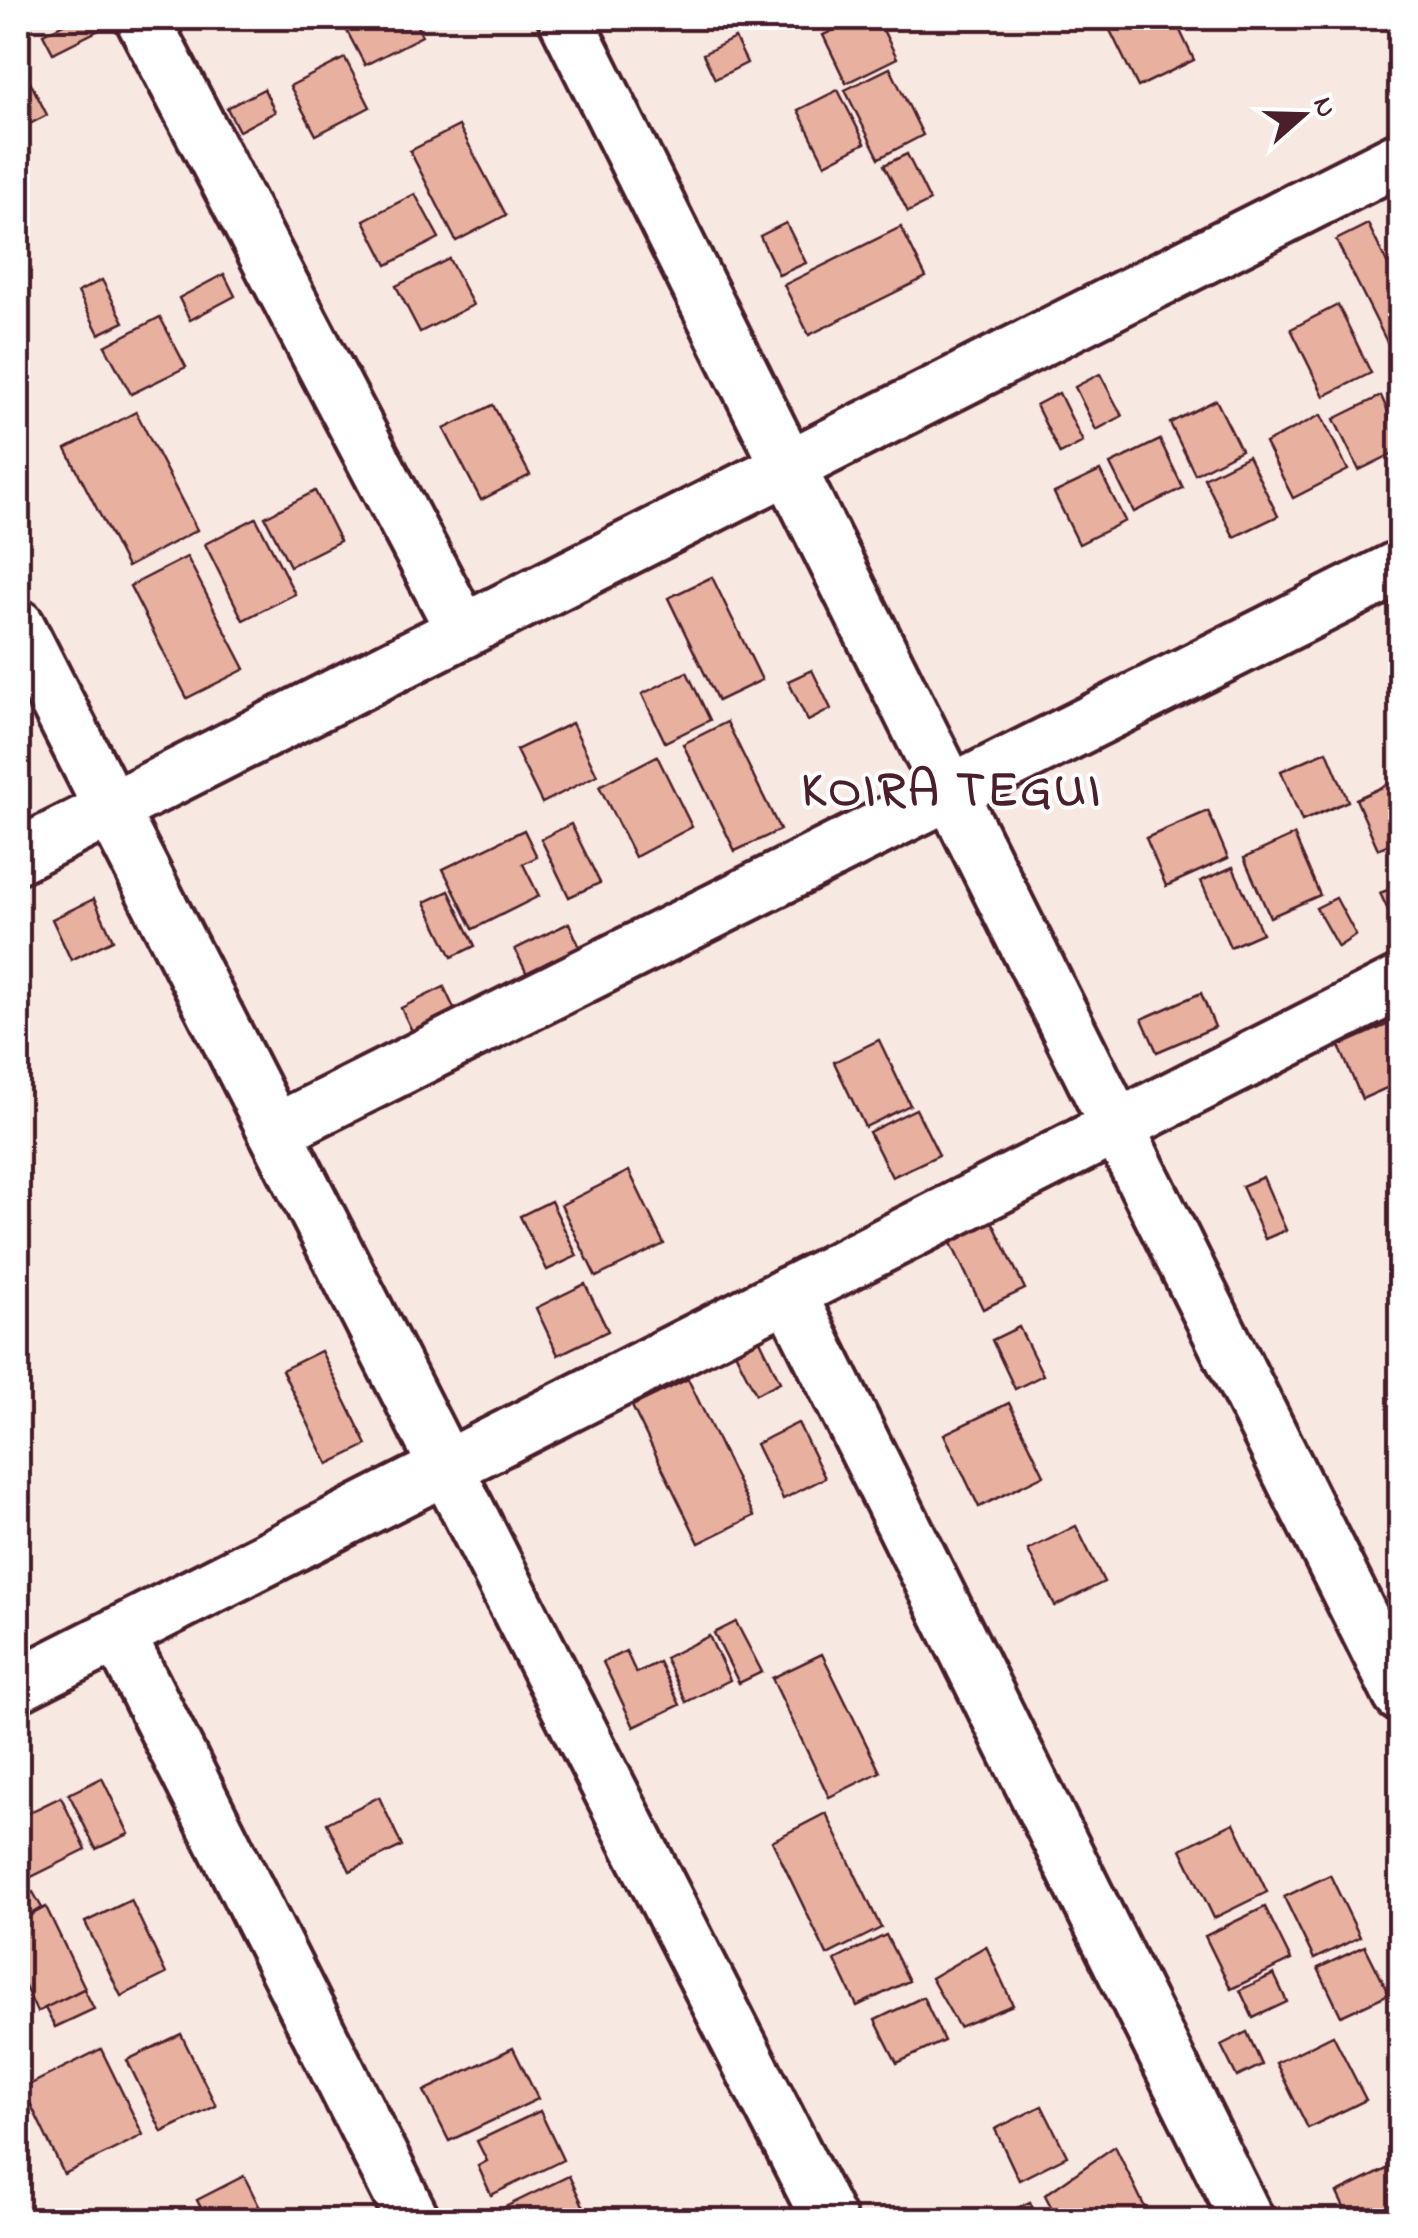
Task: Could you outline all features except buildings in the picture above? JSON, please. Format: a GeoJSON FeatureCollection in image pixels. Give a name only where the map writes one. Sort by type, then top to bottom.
{"type":"FeatureCollection","features":[{"type":"Feature","properties":{"kind":"street"},"geometry":{"type":"LineString","coordinates":[[142,18],[463,631]]}},
{"type":"Feature","properties":{"kind":"street"},"geometry":{"type":"LineString","coordinates":[[565,18],[1400,1695]]}},
{"type":"Feature","properties":{"kind":"street"},"geometry":{"type":"LineString","coordinates":[[18,856],[1400,158]]}},
{"type":"Feature","properties":{"kind":"street"},"geometry":{"type":"LineString","coordinates":[[275,1131],[1400,568]]}},
{"type":"Feature","properties":{"kind":"street"},"geometry":{"type":"LineString","coordinates":[[18,626],[829,2220]]}},
{"type":"Feature","properties":{"kind":"street"},"geometry":{"type":"LineString","coordinates":[[18,1685],[1400,984]]}},
{"type":"Feature","properties":{"kind":"street"},"geometry":{"type":"LineString","coordinates":[[789,1293],[1247,2220]]}},
{"type":"Feature","properties":{"kind":"street"},"geometry":{"type":"LineString","coordinates":[[118,1634],[414,2220]]}},
{"type":"Feature","properties":{"kind":"district","name":"KOIRA TEGUI"},"geometry":{"type":"Point","coordinates":[952,792]}}]}
